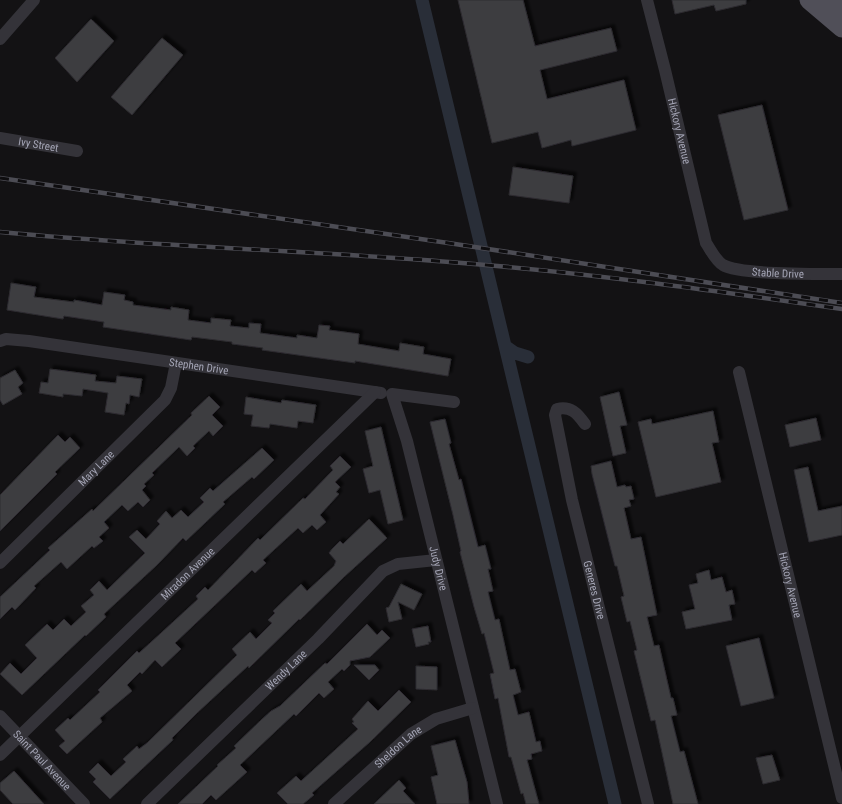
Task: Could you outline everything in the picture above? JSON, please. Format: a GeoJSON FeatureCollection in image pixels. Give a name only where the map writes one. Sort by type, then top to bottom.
{"type":"FeatureCollection","features":[{"type":"Feature","properties":{"kind":"main road"},"geometry":{"type":"LineString","coordinates":[[809,0],[842,28]]}},
{"type":"Feature","properties":{"kind":"main road"},"geometry":{"type":"LineString","coordinates":[[833,0],[842,8]]}},
{"type":"Feature","properties":{"kind":"street"},"geometry":{"type":"LineString","coordinates":[[0,39],[34,0]]}},
{"type":"Feature","properties":{"kind":"street","name":"Hickory Avenue"},"geometry":{"type":"LineString","coordinates":[[647,0],[706,243],[717,259]]}},
{"type":"Feature","properties":{"kind":"street","name":"Ivy Street"},"geometry":{"type":"LineString","coordinates":[[0,138],[77,151]]}},
{"type":"Feature","properties":{"kind":"street","name":"Stable Drive"},"geometry":{"type":"LineString","coordinates":[[717,259],[723,265],[741,269],[798,274],[842,274]]}},
{"type":"Feature","properties":{"kind":"street","name":"Stephen Drive"},"geometry":{"type":"LineString","coordinates":[[2,337],[176,364],[392,394]]}},
{"type":"Feature","properties":{"kind":"street","name":"Mary Lane"},"geometry":{"type":"LineString","coordinates":[[0,563],[165,400],[171,388],[176,364]]}},
{"type":"Feature","properties":{"kind":"street","name":"Hickory Avenue"},"geometry":{"type":"LineString","coordinates":[[739,372],[842,798]]}},
{"type":"Feature","properties":{"kind":"street","name":"Miradon Avenue"},"geometry":{"type":"LineString","coordinates":[[0,755],[376,392]]}},
{"type":"Feature","properties":{"kind":"street"},"geometry":{"type":"LineString","coordinates":[[392,394],[454,402]]}},
{"type":"Feature","properties":{"kind":"street","name":"Judy Drive"},"geometry":{"type":"LineString","coordinates":[[392,394],[407,442],[497,804]]}},
{"type":"Feature","properties":{"kind":"street","name":"Generes Drive"},"geometry":{"type":"LineString","coordinates":[[585,424],[577,412],[565,407],[557,409],[555,416],[572,500],[648,804]]}},
{"type":"Feature","properties":{"kind":"street","name":"Wendy Lane"},"geometry":{"type":"LineString","coordinates":[[147,804],[318,639],[383,571],[398,564],[436,560]]}},
{"type":"Feature","properties":{"kind":"street","name":"Sheldon Lane"},"geometry":{"type":"LineString","coordinates":[[334,804],[412,734],[436,719],[473,708]]}},
{"type":"Feature","properties":{"kind":"street","name":"Saint Paul Avenue"},"geometry":{"type":"LineString","coordinates":[[0,716],[84,804]]}},
{"type":"Feature","properties":{"kind":"building"},"geometry":{"type":"Polygon","coordinates":[[[458,0],[523,0],[535,46],[611,28],[617,51],[540,70],[547,99],[624,80],[636,130],[572,146],[571,140],[542,148],[538,132],[492,143],[458,0]]]}},
{"type":"Feature","properties":{"kind":"building"},"geometry":{"type":"Polygon","coordinates":[[[672,0],[746,0],[746,4],[716,11],[714,5],[675,14],[672,0]]]}},
{"type":"Feature","properties":{"kind":"building"},"geometry":{"type":"Polygon","coordinates":[[[91,19],[114,41],[77,82],[55,58],[91,19]]]}},
{"type":"Feature","properties":{"kind":"building"},"geometry":{"type":"Polygon","coordinates":[[[162,38],[183,55],[132,115],[111,97],[162,38]]]}},
{"type":"Feature","properties":{"kind":"building"},"geometry":{"type":"Polygon","coordinates":[[[762,105],[788,210],[744,220],[718,115],[762,105]]]}},
{"type":"Feature","properties":{"kind":"building"},"geometry":{"type":"Polygon","coordinates":[[[513,167],[573,176],[569,203],[509,195],[513,167]]]}},
{"type":"Feature","properties":{"kind":"building"},"geometry":{"type":"Polygon","coordinates":[[[11,283],[36,287],[34,297],[74,302],[74,300],[102,305],[104,292],[125,295],[124,300],[133,302],[133,305],[171,310],[171,307],[189,310],[188,320],[211,323],[211,318],[231,320],[230,326],[249,328],[249,323],[261,324],[260,333],[297,338],[297,335],[317,338],[319,325],[330,326],[329,330],[359,334],[358,344],[399,351],[400,343],[424,347],[423,354],[451,359],[448,376],[355,361],[355,363],[262,350],[263,348],[232,344],[232,342],[192,337],[191,340],[103,327],[104,322],[64,316],[63,319],[7,310],[11,283]]]}},
{"type":"Feature","properties":{"kind":"building"},"geometry":{"type":"Polygon","coordinates":[[[50,369],[96,375],[95,381],[116,383],[117,376],[142,379],[139,397],[130,395],[129,404],[126,403],[124,415],[105,412],[108,393],[83,389],[82,396],[63,394],[63,397],[39,393],[41,382],[48,383],[50,369]]]}},
{"type":"Feature","properties":{"kind":"building"},"geometry":{"type":"Polygon","coordinates":[[[15,370],[23,383],[18,387],[22,394],[3,405],[0,400],[0,378],[15,370]]]}},
{"type":"Feature","properties":{"kind":"building"},"geometry":{"type":"Polygon","coordinates":[[[619,392],[627,425],[620,426],[626,453],[613,456],[600,397],[619,392]]]}},
{"type":"Feature","properties":{"kind":"building"},"geometry":{"type":"Polygon","coordinates":[[[209,396],[220,407],[212,415],[223,426],[213,436],[209,431],[193,446],[195,448],[187,456],[179,447],[152,473],[154,475],[144,484],[146,486],[142,490],[150,500],[143,507],[138,502],[128,511],[122,505],[104,522],[109,528],[99,537],[103,541],[94,548],[92,546],[67,569],[61,562],[34,586],[36,588],[15,610],[12,607],[0,619],[0,597],[50,550],[48,548],[92,509],[93,511],[192,415],[191,413],[209,396]]]}},
{"type":"Feature","properties":{"kind":"building"},"geometry":{"type":"Polygon","coordinates":[[[246,397],[281,403],[282,400],[316,405],[313,423],[298,421],[297,428],[270,424],[269,428],[251,426],[253,415],[244,414],[246,397]]]}},
{"type":"Feature","properties":{"kind":"building"},"geometry":{"type":"Polygon","coordinates":[[[713,411],[719,442],[712,443],[721,482],[656,497],[638,422],[651,419],[652,424],[713,411]]]}},
{"type":"Feature","properties":{"kind":"building"},"geometry":{"type":"Polygon","coordinates":[[[816,418],[821,440],[790,447],[785,425],[816,418]]]}},
{"type":"Feature","properties":{"kind":"building"},"geometry":{"type":"Polygon","coordinates":[[[445,419],[451,443],[449,444],[459,480],[461,479],[478,547],[485,545],[491,569],[488,569],[493,591],[488,592],[495,620],[499,619],[510,670],[515,669],[521,692],[513,695],[518,715],[529,712],[536,742],[540,741],[542,751],[531,754],[532,759],[527,760],[539,804],[526,804],[523,793],[521,794],[511,757],[509,757],[498,698],[495,699],[490,674],[494,673],[484,633],[482,634],[474,607],[430,422],[445,419]]]}},
{"type":"Feature","properties":{"kind":"building"},"geometry":{"type":"Polygon","coordinates":[[[381,427],[403,520],[388,524],[380,490],[369,493],[363,469],[373,466],[365,431],[381,427]]]}},
{"type":"Feature","properties":{"kind":"building"},"geometry":{"type":"Polygon","coordinates":[[[58,435],[65,442],[70,437],[80,448],[55,472],[57,474],[0,531],[0,495],[58,435]]]}},
{"type":"Feature","properties":{"kind":"building"},"geometry":{"type":"Polygon","coordinates":[[[262,448],[274,460],[254,479],[252,477],[223,502],[225,504],[186,541],[183,538],[157,565],[104,614],[106,617],[22,695],[0,674],[10,663],[21,674],[37,658],[25,645],[47,624],[53,630],[64,619],[71,626],[86,612],[81,606],[94,595],[90,590],[99,581],[107,590],[145,553],[129,537],[137,530],[146,539],[160,524],[157,521],[166,511],[172,518],[181,510],[188,517],[204,502],[200,498],[210,488],[213,491],[262,448]]]}},
{"type":"Feature","properties":{"kind":"building"},"geometry":{"type":"Polygon","coordinates":[[[340,456],[351,467],[335,482],[340,487],[336,492],[339,494],[320,515],[326,522],[317,530],[312,525],[303,533],[298,528],[263,560],[266,563],[255,573],[252,570],[175,643],[181,649],[162,667],[155,660],[142,674],[140,672],[127,685],[132,691],[100,718],[102,722],[67,754],[59,746],[65,741],[55,730],[68,718],[70,720],[100,692],[98,690],[137,651],[139,653],[198,599],[196,596],[205,587],[208,590],[258,538],[260,540],[303,498],[305,499],[333,470],[330,466],[340,456]]]}},
{"type":"Feature","properties":{"kind":"building"},"geometry":{"type":"Polygon","coordinates":[[[611,461],[617,487],[625,485],[626,487],[631,486],[634,499],[629,500],[631,506],[624,508],[631,539],[641,537],[657,615],[647,617],[654,646],[659,645],[671,698],[673,698],[677,715],[671,716],[680,752],[684,751],[698,804],[673,804],[655,720],[651,721],[634,651],[637,650],[630,621],[627,622],[621,597],[624,596],[617,566],[615,566],[592,474],[591,466],[611,461]]]}},
{"type":"Feature","properties":{"kind":"building"},"geometry":{"type":"Polygon","coordinates":[[[808,467],[818,511],[842,506],[842,535],[809,542],[794,470],[808,467]]]}},
{"type":"Feature","properties":{"kind":"building"},"geometry":{"type":"Polygon","coordinates":[[[369,519],[387,538],[300,620],[299,619],[249,668],[248,666],[197,713],[172,738],[173,740],[110,799],[93,782],[96,779],[89,772],[98,763],[111,776],[126,762],[123,759],[137,746],[139,749],[147,743],[237,655],[232,649],[250,632],[256,639],[272,623],[268,620],[275,613],[273,611],[301,584],[307,591],[334,566],[336,561],[329,553],[340,541],[343,544],[369,519]]]}},
{"type":"Feature","properties":{"kind":"building"},"geometry":{"type":"Polygon","coordinates":[[[709,570],[711,580],[722,577],[726,592],[732,590],[735,604],[729,605],[732,620],[686,629],[682,612],[695,609],[689,585],[698,583],[696,574],[709,570]]]}},
{"type":"Feature","properties":{"kind":"building"},"geometry":{"type":"Polygon","coordinates":[[[401,584],[422,594],[414,610],[398,602],[402,619],[389,622],[386,608],[389,607],[401,584]]]}},
{"type":"Feature","properties":{"kind":"building"},"geometry":{"type":"Polygon","coordinates":[[[367,624],[377,635],[382,630],[390,638],[370,657],[350,661],[350,665],[344,671],[342,669],[328,682],[334,689],[324,698],[319,693],[296,716],[294,714],[240,765],[247,772],[216,800],[211,795],[202,804],[178,804],[236,748],[234,746],[261,720],[271,711],[280,706],[325,663],[327,664],[367,624]]]}},
{"type":"Feature","properties":{"kind":"building"},"geometry":{"type":"Polygon","coordinates":[[[428,626],[431,642],[428,642],[429,644],[416,647],[412,629],[428,626]]]}},
{"type":"Feature","properties":{"kind":"building"},"geometry":{"type":"Polygon","coordinates":[[[759,638],[774,698],[741,706],[726,646],[759,638]]]}},
{"type":"Feature","properties":{"kind":"building"},"geometry":{"type":"Polygon","coordinates":[[[354,665],[375,665],[379,670],[369,680],[354,665]]]}},
{"type":"Feature","properties":{"kind":"building"},"geometry":{"type":"Polygon","coordinates":[[[416,666],[437,667],[437,690],[416,689],[416,666]]]}},
{"type":"Feature","properties":{"kind":"building"},"geometry":{"type":"Polygon","coordinates":[[[399,690],[411,702],[370,742],[312,793],[314,795],[303,804],[288,804],[277,793],[296,776],[301,781],[358,729],[352,723],[354,722],[352,719],[368,701],[378,711],[399,690]]]}},
{"type":"Feature","properties":{"kind":"building"},"geometry":{"type":"Polygon","coordinates":[[[455,740],[467,782],[469,804],[437,804],[431,777],[438,775],[431,746],[455,740]]]}},
{"type":"Feature","properties":{"kind":"building"},"geometry":{"type":"Polygon","coordinates":[[[772,755],[780,780],[763,784],[756,758],[772,755]]]}},
{"type":"Feature","properties":{"kind":"building"},"geometry":{"type":"Polygon","coordinates":[[[14,771],[44,804],[13,804],[0,790],[0,783],[14,771]]]}},
{"type":"Feature","properties":{"kind":"building"},"geometry":{"type":"Polygon","coordinates":[[[399,780],[406,788],[403,791],[415,804],[374,804],[399,780]]]}},
{"type":"Feature","properties":{"kind":"waterway"},"geometry":{"type":"LineString","coordinates":[[422,0],[615,804]]}},
{"type":"Feature","properties":{"kind":"waterway"},"geometry":{"type":"LineString","coordinates":[[505,346],[515,353],[528,357]]}},
{"type":"Feature","properties":{"kind":"railway"},"geometry":{"type":"LineString","coordinates":[[0,178],[455,244],[842,303]]}},
{"type":"Feature","properties":{"kind":"railway"},"geometry":{"type":"LineString","coordinates":[[0,232],[510,267],[653,283],[842,309]]}}]}
